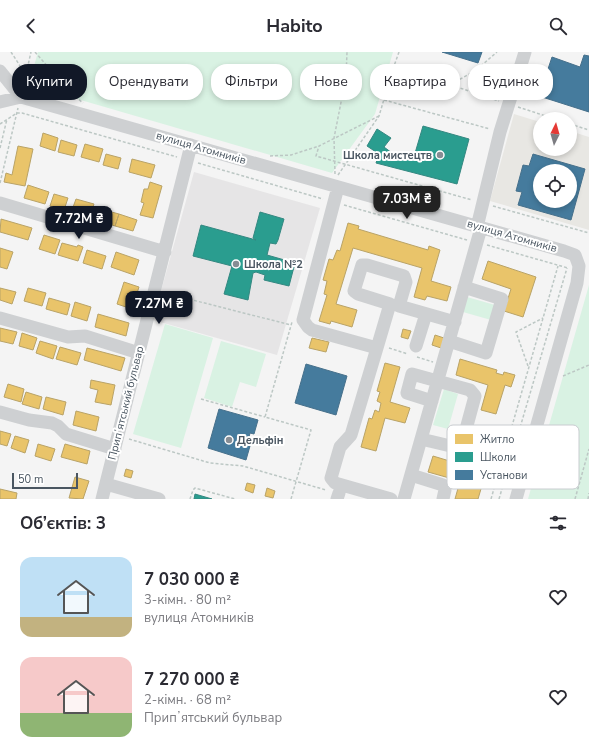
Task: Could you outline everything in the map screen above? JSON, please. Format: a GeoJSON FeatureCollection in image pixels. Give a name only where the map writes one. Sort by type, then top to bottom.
{"type":"FeatureCollection","features":[{"type":"Feature","properties":{"kind":"street"},"geometry":{"type":"LineString","coordinates":[[404,499],[477,242],[482,203],[500,132],[525,52]]}},
{"type":"Feature","properties":{"kind":"street"},"geometry":{"type":"LineString","coordinates":[[0,71],[12,82]]}},
{"type":"Feature","properties":{"kind":"street","name":"вулиця Атомників"},"geometry":{"type":"LineString","coordinates":[[0,102],[12,96]]}},
{"type":"Feature","properties":{"kind":"street","name":"вулиця Атомників"},"geometry":{"type":"LineString","coordinates":[[50,100],[191,145],[572,254],[578,260],[573,269]]}},
{"type":"Feature","properties":{"kind":"street","name":"Припʼятський бульвар"},"geometry":{"type":"LineString","coordinates":[[102,499],[156,290],[191,145]]}},
{"type":"Feature","properties":{"kind":"street"},"geometry":{"type":"LineString","coordinates":[[338,187],[303,320],[312,330],[377,348]]}},
{"type":"Feature","properties":{"kind":"street"},"geometry":{"type":"LineString","coordinates":[[0,203],[165,252]]}},
{"type":"Feature","properties":{"kind":"street"},"geometry":{"type":"LineString","coordinates":[[537,425],[576,288],[573,269]]}},
{"type":"Feature","properties":{"kind":"street"},"geometry":{"type":"LineString","coordinates":[[449,341],[486,353],[502,299],[464,287]]}},
{"type":"Feature","properties":{"kind":"street"},"geometry":{"type":"LineString","coordinates":[[391,499],[335,483],[331,478],[340,447],[351,435],[377,348],[395,305],[454,322]]}},
{"type":"Feature","properties":{"kind":"street"},"geometry":{"type":"LineString","coordinates":[[416,346],[426,314]]}},
{"type":"Feature","properties":{"kind":"street"},"geometry":{"type":"LineString","coordinates":[[0,318],[68,337],[85,336],[139,352]]}},
{"type":"Feature","properties":{"kind":"street"},"geometry":{"type":"LineString","coordinates":[[432,401],[409,394],[407,391],[412,374],[472,391],[475,398],[467,425]]}},
{"type":"Feature","properties":{"kind":"street"},"geometry":{"type":"LineString","coordinates":[[0,412],[32,421],[52,423],[58,426],[66,434],[115,449]]}},
{"type":"Feature","properties":{"kind":"street"},"geometry":{"type":"LineString","coordinates":[[421,439],[447,445]]}},
{"type":"Feature","properties":{"kind":"street"},"geometry":{"type":"LineString","coordinates":[[411,475],[443,485],[445,490],[443,499]]}},
{"type":"Feature","properties":{"kind":"street"},"geometry":{"type":"LineString","coordinates":[[106,484],[159,499]]}},
{"type":"Feature","properties":{"kind":"street"},"geometry":{"type":"LineString","coordinates":[[516,499],[519,489]]}},
{"type":"Feature","properties":{"kind":"path"},"geometry":{"type":"LineString","coordinates":[[11,52],[19,64]]}},
{"type":"Feature","properties":{"kind":"path"},"geometry":{"type":"LineString","coordinates":[[28,64],[31,52]]}},
{"type":"Feature","properties":{"kind":"path"},"geometry":{"type":"LineString","coordinates":[[35,52],[67,89],[84,104]]}},
{"type":"Feature","properties":{"kind":"path"},"geometry":{"type":"LineString","coordinates":[[347,52],[346,77],[334,138],[335,180],[379,116],[384,100],[500,132]]}},
{"type":"Feature","properties":{"kind":"path"},"geometry":{"type":"LineString","coordinates":[[395,64],[398,52]]}},
{"type":"Feature","properties":{"kind":"path"},"geometry":{"type":"LineString","coordinates":[[460,80],[476,71],[497,52]]}},
{"type":"Feature","properties":{"kind":"path"},"geometry":{"type":"LineString","coordinates":[[460,88],[533,112]]}},
{"type":"Feature","properties":{"kind":"path"},"geometry":{"type":"LineString","coordinates":[[0,183],[17,113]]}},
{"type":"Feature","properties":{"kind":"path"},"geometry":{"type":"LineString","coordinates":[[0,124],[17,113],[187,160]]}},
{"type":"Feature","properties":{"kind":"path"},"geometry":{"type":"LineString","coordinates":[[257,164],[267,157],[291,155],[319,146],[379,116]]}},
{"type":"Feature","properties":{"kind":"path"},"geometry":{"type":"LineString","coordinates":[[0,148],[7,119]]}},
{"type":"Feature","properties":{"kind":"path"},"geometry":{"type":"LineString","coordinates":[[577,126],[589,130]]}},
{"type":"Feature","properties":{"kind":"path"},"geometry":{"type":"LineString","coordinates":[[319,146],[316,156],[589,233]]}},
{"type":"Feature","properties":{"kind":"path"},"geometry":{"type":"LineString","coordinates":[[477,242],[573,269],[523,425]]}},
{"type":"Feature","properties":{"kind":"path"},"geometry":{"type":"LineString","coordinates":[[513,425],[558,266]]}},
{"type":"Feature","properties":{"kind":"path"},"geometry":{"type":"LineString","coordinates":[[156,290],[291,325]]}},
{"type":"Feature","properties":{"kind":"path"},"geometry":{"type":"LineString","coordinates":[[265,417],[293,318]]}},
{"type":"Feature","properties":{"kind":"path"},"geometry":{"type":"LineString","coordinates":[[529,367],[516,332],[543,318]]}},
{"type":"Feature","properties":{"kind":"path"},"geometry":{"type":"LineString","coordinates":[[563,376],[589,365]]}},
{"type":"Feature","properties":{"kind":"path"},"geometry":{"type":"LineString","coordinates":[[201,399],[311,430],[291,499]]}},
{"type":"Feature","properties":{"kind":"path"},"geometry":{"type":"LineString","coordinates":[[118,436],[210,463],[244,466],[296,481]]}},
{"type":"Feature","properties":{"kind":"path"},"geometry":{"type":"LineString","coordinates":[[579,485],[589,449]]}},
{"type":"Feature","properties":{"kind":"path"},"geometry":{"type":"LineString","coordinates":[[190,499],[195,488],[236,499]]}},
{"type":"Feature","properties":{"kind":"path"},"geometry":{"type":"LineString","coordinates":[[492,499],[495,489]]}},
{"type":"Feature","properties":{"kind":"path"},"geometry":{"type":"LineString","coordinates":[[499,499],[502,489]]}},
{"type":"Feature","properties":{"kind":"path"},"geometry":{"type":"LineString","coordinates":[[575,499],[578,489]]}},
{"type":"Feature","properties":{"kind":"path"},"geometry":{"type":"LineString","coordinates":[[588,499],[589,494]]}},
{"type":"Feature","properties":{"kind":"shaded area"},"geometry":{"type":"Polygon","coordinates":[[[514,114],[533,120],[533,156],[577,156],[577,133],[589,137],[589,230],[490,201],[514,114]]]}},
{"type":"Feature","properties":{"kind":"shaded area","name":"Школа №2"},"geometry":{"type":"Polygon","coordinates":[[[194,172],[320,208],[277,355],[153,320],[194,172]]]}},
{"type":"Feature","properties":{"kind":"green space"},"geometry":{"type":"Polygon","coordinates":[[[38,52],[393,52],[390,64],[370,64],[370,100],[379,100],[375,114],[332,173],[81,100],[87,100],[87,64],[35,64],[38,52]]]}},
{"type":"Feature","properties":{"kind":"green space"},"geometry":{"type":"Polygon","coordinates":[[[589,285],[589,499],[528,499],[531,489],[579,489],[579,425],[549,425],[589,285]]]}},
{"type":"Feature","properties":{"kind":"green space"},"geometry":{"type":"Polygon","coordinates":[[[467,297],[495,305],[491,320],[463,312],[467,297]]]}},
{"type":"Feature","properties":{"kind":"green space"},"geometry":{"type":"Polygon","coordinates":[[[165,324],[213,338],[181,448],[133,434],[165,324]]]}},
{"type":"Feature","properties":{"kind":"green space"},"geometry":{"type":"Polygon","coordinates":[[[221,341],[266,354],[256,387],[240,382],[232,407],[204,398],[221,341]]]}},
{"type":"Feature","properties":{"kind":"green space"},"geometry":{"type":"Polygon","coordinates":[[[444,389],[458,394],[447,429],[433,425],[444,389]]]}},
{"type":"Feature","properties":{"kind":"building: Житло"},"geometry":{"type":"Polygon","coordinates":[[[43,133],[58,138],[55,151],[40,146],[43,133]]]}},
{"type":"Feature","properties":{"kind":"building: Житло"},"geometry":{"type":"Polygon","coordinates":[[[61,140],[77,145],[74,156],[58,152],[61,140]]]}},
{"type":"Feature","properties":{"kind":"building: Житло"},"geometry":{"type":"Polygon","coordinates":[[[85,144],[103,149],[99,162],[81,157],[85,144]]]}},
{"type":"Feature","properties":{"kind":"building: Житло"},"geometry":{"type":"Polygon","coordinates":[[[18,146],[33,149],[25,186],[4,182],[6,173],[12,175],[18,146]]]}},
{"type":"Feature","properties":{"kind":"building: Житло"},"geometry":{"type":"Polygon","coordinates":[[[106,154],[121,158],[118,169],[103,165],[106,154]]]}},
{"type":"Feature","properties":{"kind":"building: Житло"},"geometry":{"type":"Polygon","coordinates":[[[132,159],[155,165],[151,178],[129,172],[132,159]]]}},
{"type":"Feature","properties":{"kind":"building: Житло"},"geometry":{"type":"Polygon","coordinates":[[[150,182],[162,186],[153,218],[140,215],[144,203],[141,202],[144,189],[148,189],[150,182]]]}},
{"type":"Feature","properties":{"kind":"building: Житло"},"geometry":{"type":"Polygon","coordinates":[[[28,185],[49,192],[45,204],[24,198],[28,185]]]}},
{"type":"Feature","properties":{"kind":"building: Житло"},"geometry":{"type":"Polygon","coordinates":[[[54,194],[68,198],[64,210],[50,206],[54,194]]]}},
{"type":"Feature","properties":{"kind":"building: Житло"},"geometry":{"type":"Polygon","coordinates":[[[76,199],[94,204],[90,215],[72,210],[76,199]]]}},
{"type":"Feature","properties":{"kind":"building: Житло"},"geometry":{"type":"Polygon","coordinates":[[[97,208],[119,214],[115,226],[94,219],[97,208]]]}},
{"type":"Feature","properties":{"kind":"building: Житло"},"geometry":{"type":"Polygon","coordinates":[[[119,214],[137,220],[133,231],[115,226],[119,214]]]}},
{"type":"Feature","properties":{"kind":"building: Житло"},"geometry":{"type":"Polygon","coordinates":[[[1,219],[32,228],[28,240],[0,232],[1,219]]]}},
{"type":"Feature","properties":{"kind":"building: Житло"},"geometry":{"type":"Polygon","coordinates":[[[348,223],[359,226],[358,229],[428,250],[429,246],[440,250],[431,281],[451,287],[447,301],[427,296],[425,300],[414,297],[422,268],[353,248],[336,304],[357,310],[352,327],[331,321],[330,324],[319,321],[327,295],[324,294],[327,281],[323,280],[329,259],[333,260],[337,250],[340,251],[348,223]]]}},
{"type":"Feature","properties":{"kind":"building: Житло"},"geometry":{"type":"Polygon","coordinates":[[[44,235],[60,240],[55,254],[39,249],[44,235]]]}},
{"type":"Feature","properties":{"kind":"building: Житло"},"geometry":{"type":"Polygon","coordinates":[[[62,243],[83,247],[78,261],[58,255],[62,243]]]}},
{"type":"Feature","properties":{"kind":"building: Житло"},"geometry":{"type":"Polygon","coordinates":[[[0,248],[13,252],[7,269],[0,267],[0,248]]]}},
{"type":"Feature","properties":{"kind":"building: Житло"},"geometry":{"type":"Polygon","coordinates":[[[87,250],[106,256],[102,269],[83,263],[87,250]]]}},
{"type":"Feature","properties":{"kind":"building: Житло"},"geometry":{"type":"Polygon","coordinates":[[[116,252],[139,260],[134,275],[111,267],[116,252]]]}},
{"type":"Feature","properties":{"kind":"building: Житло"},"geometry":{"type":"Polygon","coordinates":[[[488,261],[536,277],[523,317],[504,311],[511,289],[482,279],[488,261]]]}},
{"type":"Feature","properties":{"kind":"building: Житло"},"geometry":{"type":"Polygon","coordinates":[[[124,282],[139,287],[132,309],[117,304],[124,282]]]}},
{"type":"Feature","properties":{"kind":"building: Житло"},"geometry":{"type":"Polygon","coordinates":[[[0,288],[16,292],[12,304],[0,300],[0,288]]]}},
{"type":"Feature","properties":{"kind":"building: Житло"},"geometry":{"type":"Polygon","coordinates":[[[28,288],[46,293],[42,306],[24,301],[28,288]]]}},
{"type":"Feature","properties":{"kind":"building: Житло"},"geometry":{"type":"Polygon","coordinates":[[[49,298],[70,304],[67,315],[46,309],[49,298]]]}},
{"type":"Feature","properties":{"kind":"building: Житло"},"geometry":{"type":"Polygon","coordinates":[[[75,302],[91,307],[87,321],[71,316],[75,302]]]}},
{"type":"Feature","properties":{"kind":"building: Житло"},"geometry":{"type":"Polygon","coordinates":[[[98,314],[129,323],[126,336],[95,327],[98,314]]]}},
{"type":"Feature","properties":{"kind":"building: Житло"},"geometry":{"type":"Polygon","coordinates":[[[0,328],[17,332],[13,344],[0,341],[0,328]]]}},
{"type":"Feature","properties":{"kind":"building: Житло"},"geometry":{"type":"Polygon","coordinates":[[[403,329],[411,331],[408,339],[401,337],[403,329]]]}},
{"type":"Feature","properties":{"kind":"building: Житло"},"geometry":{"type":"Polygon","coordinates":[[[22,333],[37,338],[33,350],[19,346],[22,333]]]}},
{"type":"Feature","properties":{"kind":"building: Житло"},"geometry":{"type":"Polygon","coordinates":[[[435,335],[447,339],[444,349],[432,345],[435,335]]]}},
{"type":"Feature","properties":{"kind":"building: Житло"},"geometry":{"type":"Polygon","coordinates":[[[312,338],[329,342],[326,352],[309,348],[312,338]]]}},
{"type":"Feature","properties":{"kind":"building: Житло"},"geometry":{"type":"Polygon","coordinates":[[[40,341],[57,346],[53,359],[36,353],[40,341]]]}},
{"type":"Feature","properties":{"kind":"building: Житло"},"geometry":{"type":"Polygon","coordinates":[[[60,347],[81,353],[77,365],[56,359],[60,347]]]}},
{"type":"Feature","properties":{"kind":"building: Житло"},"geometry":{"type":"Polygon","coordinates":[[[87,348],[125,358],[121,371],[84,360],[87,348]]]}},
{"type":"Feature","properties":{"kind":"building: Житло"},"geometry":{"type":"Polygon","coordinates":[[[460,359],[497,370],[496,373],[503,375],[504,372],[515,375],[511,387],[505,385],[496,414],[481,410],[488,385],[456,375],[460,359]]]}},
{"type":"Feature","properties":{"kind":"building: Житло"},"geometry":{"type":"Polygon","coordinates":[[[385,363],[400,367],[390,402],[410,408],[405,423],[385,418],[376,451],[361,447],[369,418],[372,419],[375,410],[379,412],[381,403],[377,401],[380,392],[377,391],[385,363]]]}},
{"type":"Feature","properties":{"kind":"building: Житло"},"geometry":{"type":"Polygon","coordinates":[[[91,380],[115,385],[111,405],[95,402],[98,390],[90,388],[91,380]]]}},
{"type":"Feature","properties":{"kind":"building: Житло"},"geometry":{"type":"Polygon","coordinates":[[[8,384],[24,389],[21,402],[4,397],[8,384]]]}},
{"type":"Feature","properties":{"kind":"building: Житло"},"geometry":{"type":"Polygon","coordinates":[[[26,392],[42,397],[39,409],[22,404],[26,392]]]}},
{"type":"Feature","properties":{"kind":"building: Житло"},"geometry":{"type":"Polygon","coordinates":[[[46,397],[66,402],[63,415],[43,409],[46,397]]]}},
{"type":"Feature","properties":{"kind":"building: Житло"},"geometry":{"type":"Polygon","coordinates":[[[76,411],[99,417],[96,431],[73,425],[76,411]]]}},
{"type":"Feature","properties":{"kind":"building: Житло"},"geometry":{"type":"Polygon","coordinates":[[[0,431],[11,434],[7,446],[0,444],[0,431]]]}},
{"type":"Feature","properties":{"kind":"building: Житло"},"geometry":{"type":"Polygon","coordinates":[[[15,436],[29,440],[25,453],[11,448],[15,436]]]}},
{"type":"Feature","properties":{"kind":"building: Житло"},"geometry":{"type":"Polygon","coordinates":[[[38,444],[55,449],[51,461],[35,456],[38,444]]]}},
{"type":"Feature","properties":{"kind":"building: Житло"},"geometry":{"type":"Polygon","coordinates":[[[65,444],[90,451],[87,464],[61,457],[65,444]]]}},
{"type":"Feature","properties":{"kind":"building: Житло"},"geometry":{"type":"Polygon","coordinates":[[[433,456],[447,460],[447,477],[428,472],[433,456]]]}},
{"type":"Feature","properties":{"kind":"building: Житло"},"geometry":{"type":"Polygon","coordinates":[[[126,469],[133,471],[131,478],[124,476],[126,469]]]}},
{"type":"Feature","properties":{"kind":"building: Житло"},"geometry":{"type":"Polygon","coordinates":[[[75,477],[89,481],[83,499],[69,498],[75,477]]]}},
{"type":"Feature","properties":{"kind":"building: Житло"},"geometry":{"type":"Polygon","coordinates":[[[247,483],[255,485],[253,493],[245,490],[247,483]]]}},
{"type":"Feature","properties":{"kind":"building: Житло"},"geometry":{"type":"Polygon","coordinates":[[[267,488],[275,491],[273,498],[265,496],[267,488]]]}},
{"type":"Feature","properties":{"kind":"building: Житло"},"geometry":{"type":"Polygon","coordinates":[[[0,489],[17,493],[16,499],[0,499],[0,489]]]}},
{"type":"Feature","properties":{"kind":"building: Житло"},"geometry":{"type":"Polygon","coordinates":[[[458,489],[481,489],[478,499],[455,499],[458,489]]]}},
{"type":"Feature","properties":{"kind":"building: Школи","name":"Школа мистецтв"},"geometry":{"type":"Polygon","coordinates":[[[423,126],[469,139],[457,184],[376,163],[379,154],[367,146],[377,129],[391,138],[384,147],[396,156],[413,160],[423,126]]]}},
{"type":"Feature","properties":{"kind":"building: Школи"},"geometry":{"type":"Polygon","coordinates":[[[260,212],[284,219],[278,240],[276,244],[270,243],[267,255],[295,263],[289,286],[264,280],[265,275],[256,272],[253,273],[248,300],[224,294],[232,266],[193,256],[201,225],[256,240],[253,238],[260,212]]]}},
{"type":"Feature","properties":{"kind":"building: Школи"},"geometry":{"type":"Polygon","coordinates":[[[195,494],[212,499],[194,499],[195,494]]]}},
{"type":"Feature","properties":{"kind":"building: Установи"},"geometry":{"type":"Polygon","coordinates":[[[442,52],[482,52],[478,63],[442,52]]]}},
{"type":"Feature","properties":{"kind":"building: Установи"},"geometry":{"type":"Polygon","coordinates":[[[584,55],[589,56],[589,112],[552,100],[553,100],[553,64],[550,64],[552,57],[580,67],[584,55]]]}},
{"type":"Feature","properties":{"kind":"building: Установи"},"geometry":{"type":"Polygon","coordinates":[[[533,154],[533,156],[540,156],[568,164],[533,164],[533,208],[574,208],[571,220],[518,205],[522,192],[516,191],[523,165],[529,166],[533,154]]]}},
{"type":"Feature","properties":{"kind":"building: Установи"},"geometry":{"type":"Polygon","coordinates":[[[577,167],[585,169],[577,198],[577,167]]]}},
{"type":"Feature","properties":{"kind":"building: Установи"},"geometry":{"type":"Polygon","coordinates":[[[306,364],[347,376],[336,415],[295,403],[306,364]]]}},
{"type":"Feature","properties":{"kind":"building: Установи","name":"Дельфін"},"geometry":{"type":"Polygon","coordinates":[[[219,409],[258,420],[254,434],[250,433],[247,445],[250,446],[246,460],[208,448],[219,409]]]}},
{"type":"Feature","properties":{"kind":"place","name":"Школа мистецтв"},"geometry":{"type":"Point","coordinates":[440,155]}},
{"type":"Feature","properties":{"kind":"place","name":"Школа №2"},"geometry":{"type":"Point","coordinates":[236,264]}},
{"type":"Feature","properties":{"kind":"place","name":"Дельфін"},"geometry":{"type":"Point","coordinates":[229,440]}}]}
